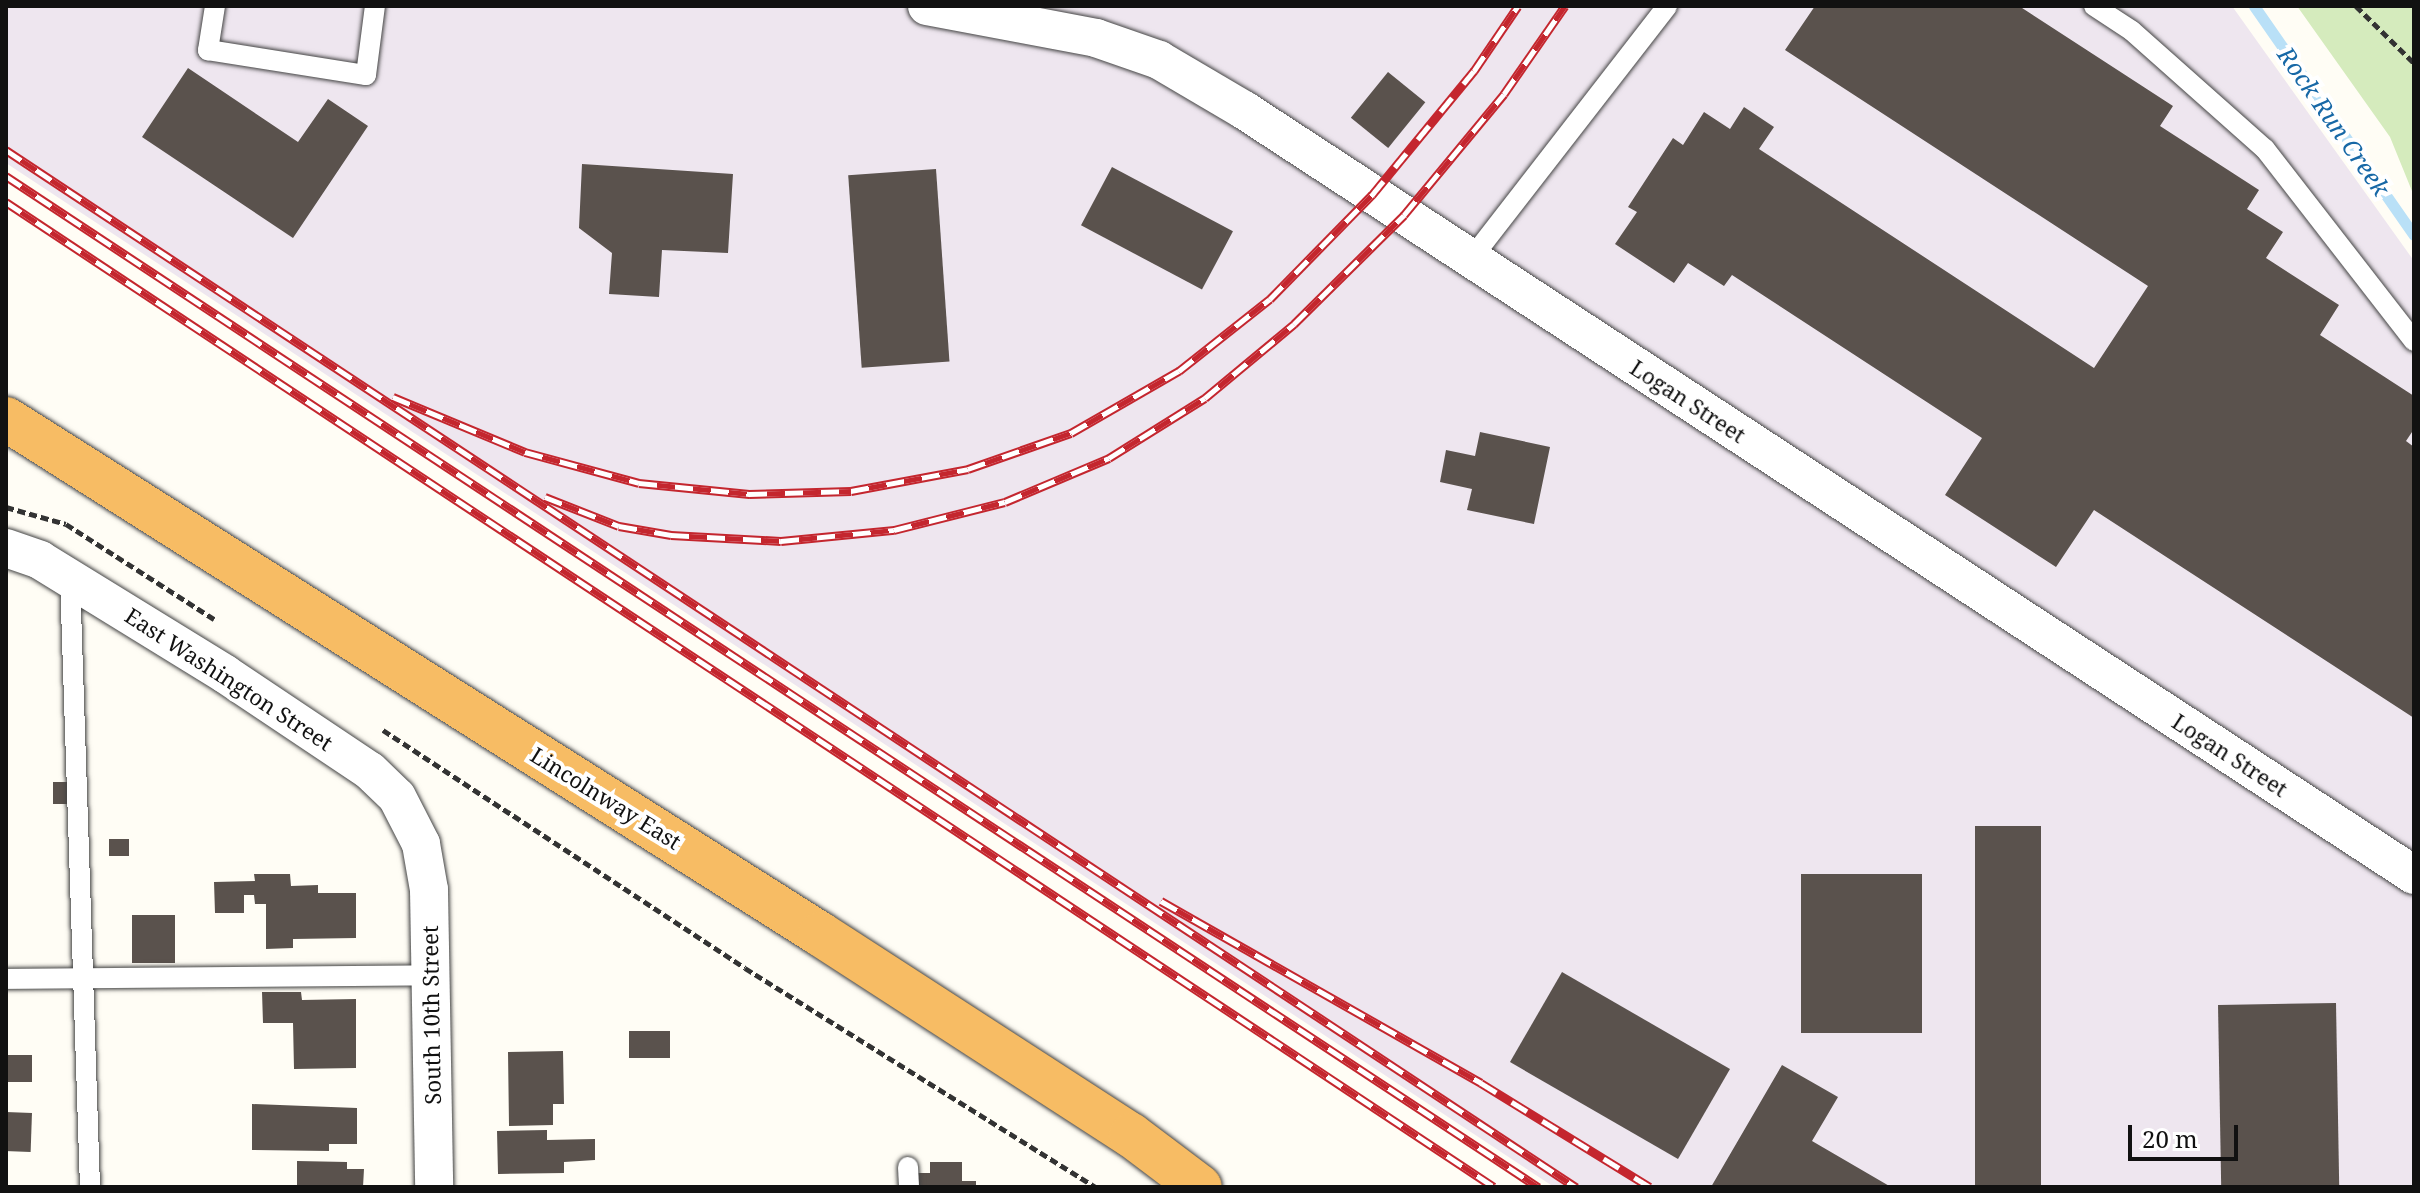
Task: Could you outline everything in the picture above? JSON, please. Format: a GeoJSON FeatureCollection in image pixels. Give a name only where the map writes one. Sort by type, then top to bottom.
{"type":"FeatureCollection","features":[{"type":"Feature","properties":{"kind":"highway","name":"Lincolnway East"},"geometry":{"type":"LineString","coordinates":[[6,419],[833,942],[1131,1135],[1200,1187]]}},
{"type":"Feature","properties":{"kind":"street","name":"Logan Street"},"geometry":{"type":"LineString","coordinates":[[927,6],[1042,24],[1159,60],[2410,865]]}},
{"type":"Feature","properties":{"kind":"street","name":"East Washington Street"},"geometry":{"type":"LineString","coordinates":[[6,548],[70,578],[370,771],[397,797],[421,844]]}},
{"type":"Feature","properties":{"kind":"street","name":"South 10th Street"},"geometry":{"type":"LineString","coordinates":[[421,844],[429,890],[434,1187]]}},
{"type":"Feature","properties":{"kind":"lane"},"geometry":{"type":"LineString","coordinates":[[215,6],[208,50],[366,75],[375,6]]}},
{"type":"Feature","properties":{"kind":"lane"},"geometry":{"type":"LineString","coordinates":[[1471,259],[1667,6]]}},
{"type":"Feature","properties":{"kind":"lane"},"geometry":{"type":"LineString","coordinates":[[2094,6],[2132,31],[2265,149],[2414,341]]}},
{"type":"Feature","properties":{"kind":"lane"},"geometry":{"type":"LineString","coordinates":[[70,578],[86,978],[90,1187]]}},
{"type":"Feature","properties":{"kind":"lane"},"geometry":{"type":"LineString","coordinates":[[6,979],[431,975]]}},
{"type":"Feature","properties":{"kind":"path"},"geometry":{"type":"LineString","coordinates":[[2356,6],[2414,63]]}},
{"type":"Feature","properties":{"kind":"path"},"geometry":{"type":"LineString","coordinates":[[6,507],[66,524],[217,621]]}},
{"type":"Feature","properties":{"kind":"path"},"geometry":{"type":"LineString","coordinates":[[376,726],[745,968],[1096,1187]]}},
{"type":"Feature","properties":{"kind":"shaded area"},"geometry":{"type":"Polygon","coordinates":[[[6,6],[2232,6],[2414,261],[2414,1187],[1554,1187],[6,163],[6,6]]]}},
{"type":"Feature","properties":{"kind":"green space"},"geometry":{"type":"Polygon","coordinates":[[[2297,6],[2414,6],[2414,196],[2390,137],[2297,6]]]}},
{"type":"Feature","properties":{"kind":"building"},"geometry":{"type":"Polygon","coordinates":[[[1815,6],[2019,6],[2173,106],[2160,126],[2259,190],[2247,209],[2283,232],[2266,258],[2339,305],[2320,335],[2414,396],[2414,429],[2406,441],[2414,447],[2414,718],[2094,510],[2056,567],[1945,495],[1982,438],[1732,275],[1724,286],[1688,263],[1674,283],[1615,244],[1637,212],[1628,207],[1673,138],[1683,145],[1704,112],[1730,129],[1744,107],[1774,127],[1759,149],[2094,368],[2148,286],[1785,50],[1815,6]]]}},
{"type":"Feature","properties":{"kind":"building"},"geometry":{"type":"Polygon","coordinates":[[[188,68],[298,142],[328,99],[368,126],[293,238],[142,137],[188,68]]]}},
{"type":"Feature","properties":{"kind":"building"},"geometry":{"type":"Polygon","coordinates":[[[1388,72],[1425,102],[1388,148],[1351,118],[1388,72]]]}},
{"type":"Feature","properties":{"kind":"building"},"geometry":{"type":"Polygon","coordinates":[[[582,164],[733,174],[728,253],[662,250],[659,297],[609,294],[612,253],[579,228],[582,164]]]}},
{"type":"Feature","properties":{"kind":"building"},"geometry":{"type":"Polygon","coordinates":[[[1112,167],[1233,231],[1202,290],[1081,225],[1112,167]]]}},
{"type":"Feature","properties":{"kind":"building"},"geometry":{"type":"Polygon","coordinates":[[[936,169],[949,362],[862,368],[848,175],[936,169]]]}},
{"type":"Feature","properties":{"kind":"building"},"geometry":{"type":"Polygon","coordinates":[[[1480,432],[1550,447],[1534,524],[1467,510],[1472,489],[1440,482],[1446,450],[1475,456],[1480,432]]]}},
{"type":"Feature","properties":{"kind":"building"},"geometry":{"type":"Polygon","coordinates":[[[53,782],[70,782],[70,804],[53,804],[53,782]]]}},
{"type":"Feature","properties":{"kind":"building"},"geometry":{"type":"Polygon","coordinates":[[[1975,826],[2041,826],[2041,1187],[1975,1187],[1975,826]]]}},
{"type":"Feature","properties":{"kind":"building"},"geometry":{"type":"Polygon","coordinates":[[[109,839],[129,839],[129,856],[109,856],[109,839]]]}},
{"type":"Feature","properties":{"kind":"building"},"geometry":{"type":"Polygon","coordinates":[[[254,874],[290,874],[291,886],[318,885],[318,893],[356,893],[356,938],[293,939],[293,948],[266,949],[266,904],[255,904],[254,895],[244,895],[244,913],[215,913],[214,882],[255,881],[254,874]]]}},
{"type":"Feature","properties":{"kind":"building"},"geometry":{"type":"Polygon","coordinates":[[[1801,874],[1922,874],[1922,1033],[1801,1033],[1801,874]]]}},
{"type":"Feature","properties":{"kind":"building"},"geometry":{"type":"Polygon","coordinates":[[[132,915],[175,915],[175,963],[132,963],[132,915]]]}},
{"type":"Feature","properties":{"kind":"building"},"geometry":{"type":"Polygon","coordinates":[[[1562,972],[1730,1069],[1678,1159],[1510,1062],[1562,972]]]}},
{"type":"Feature","properties":{"kind":"building"},"geometry":{"type":"Polygon","coordinates":[[[262,992],[301,992],[302,1000],[356,999],[356,1068],[294,1069],[293,1023],[263,1023],[262,992]]]}},
{"type":"Feature","properties":{"kind":"building"},"geometry":{"type":"Polygon","coordinates":[[[2336,1003],[2339,1187],[2221,1187],[2218,1005],[2336,1003]]]}},
{"type":"Feature","properties":{"kind":"building"},"geometry":{"type":"Polygon","coordinates":[[[629,1031],[670,1031],[670,1058],[629,1058],[629,1031]]]}},
{"type":"Feature","properties":{"kind":"building"},"geometry":{"type":"Polygon","coordinates":[[[563,1051],[564,1104],[553,1104],[553,1125],[509,1126],[508,1052],[563,1051]]]}},
{"type":"Feature","properties":{"kind":"building"},"geometry":{"type":"Polygon","coordinates":[[[6,1055],[32,1055],[32,1082],[6,1082],[6,1055]]]}},
{"type":"Feature","properties":{"kind":"building"},"geometry":{"type":"Polygon","coordinates":[[[1782,1065],[1838,1097],[1812,1141],[1891,1187],[1711,1187],[1782,1065]]]}},
{"type":"Feature","properties":{"kind":"building"},"geometry":{"type":"Polygon","coordinates":[[[252,1104],[357,1108],[357,1144],[329,1144],[329,1151],[252,1150],[252,1104]]]}},
{"type":"Feature","properties":{"kind":"building"},"geometry":{"type":"Polygon","coordinates":[[[6,1112],[32,1113],[31,1152],[6,1151],[6,1112]]]}},
{"type":"Feature","properties":{"kind":"building"},"geometry":{"type":"Polygon","coordinates":[[[547,1130],[547,1140],[595,1139],[595,1160],[564,1162],[564,1173],[498,1174],[497,1131],[547,1130]]]}},
{"type":"Feature","properties":{"kind":"building"},"geometry":{"type":"Polygon","coordinates":[[[297,1161],[347,1162],[347,1169],[364,1169],[363,1187],[297,1187],[297,1161]]]}},
{"type":"Feature","properties":{"kind":"building"},"geometry":{"type":"Polygon","coordinates":[[[930,1162],[962,1162],[962,1181],[976,1181],[976,1187],[917,1187],[917,1173],[930,1173],[930,1162]]]}},
{"type":"Feature","properties":{"kind":"waterway","name":"Rock Run Creek"},"geometry":{"type":"LineString","coordinates":[[2254,6],[2414,235]]}},
{"type":"Feature","properties":{"kind":"railway"},"geometry":{"type":"LineString","coordinates":[[393,397],[525,452],[639,483],[749,494],[851,491],[968,469],[1071,433],[1179,371],[1270,299],[1372,195],[1474,71],[1518,6]]}},
{"type":"Feature","properties":{"kind":"railway"},"geometry":{"type":"LineString","coordinates":[[545,497],[619,526],[671,535],[781,541],[894,530],[1005,502],[1109,458],[1205,398],[1294,324],[1404,215],[1504,94],[1565,6]]}},
{"type":"Feature","properties":{"kind":"railway"},"geometry":{"type":"LineString","coordinates":[[6,150],[1576,1187]]}},
{"type":"Feature","properties":{"kind":"railway"},"geometry":{"type":"LineString","coordinates":[[6,176],[1538,1187]]}},
{"type":"Feature","properties":{"kind":"railway"},"geometry":{"type":"LineString","coordinates":[[6,202],[1494,1187]]}},
{"type":"Feature","properties":{"kind":"railway"},"geometry":{"type":"LineString","coordinates":[[1161,901],[1481,1083],[1650,1187]]}}]}
